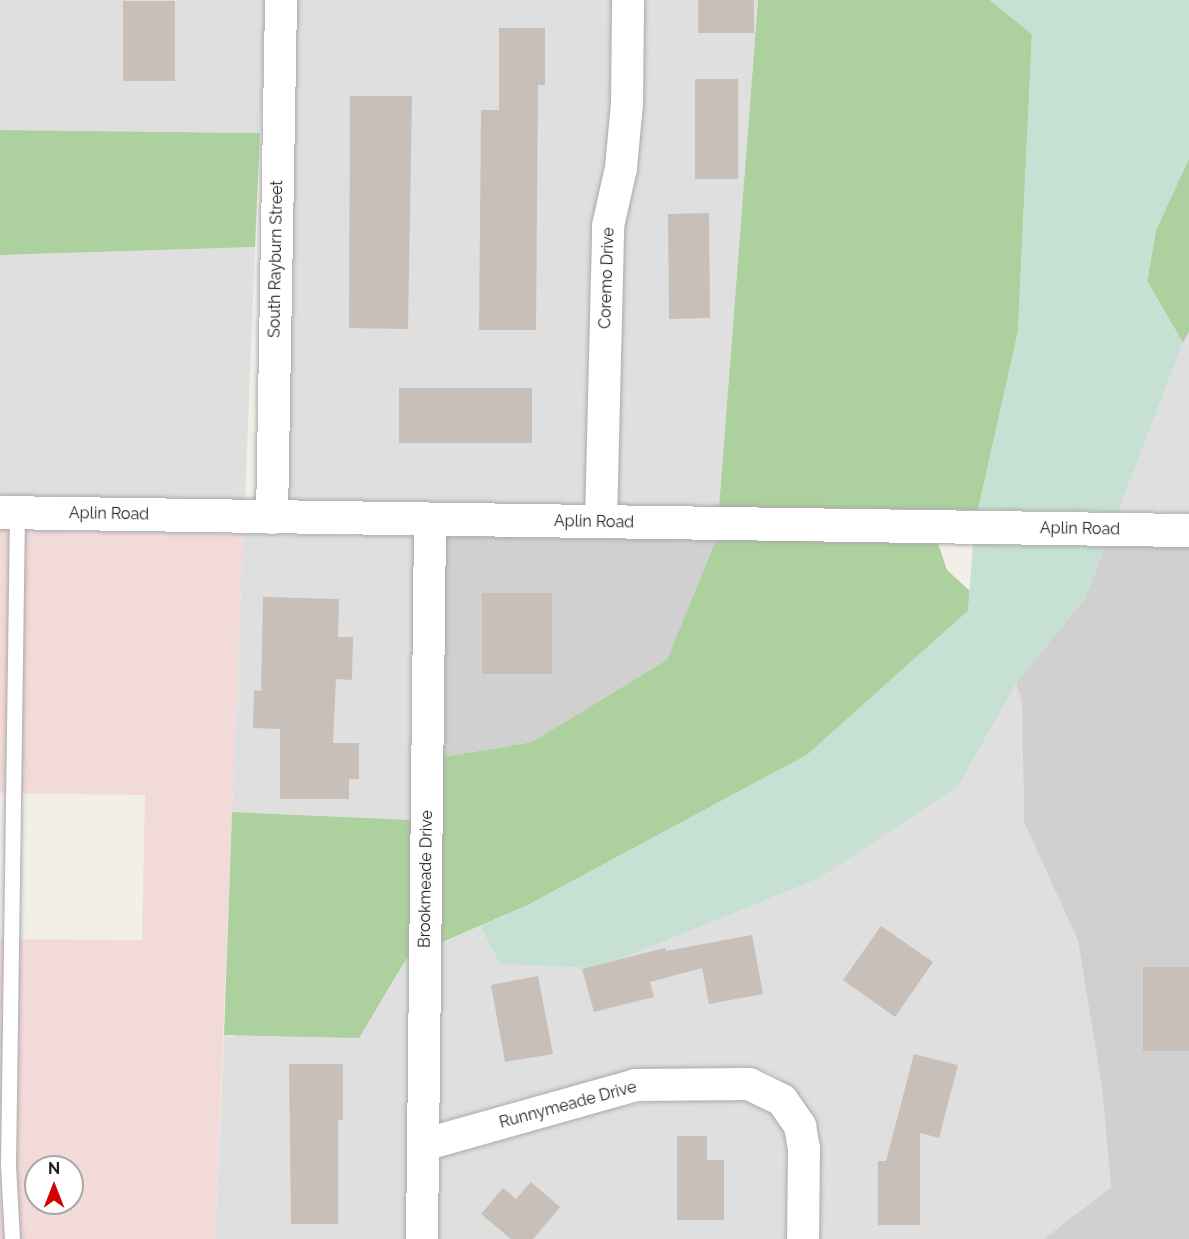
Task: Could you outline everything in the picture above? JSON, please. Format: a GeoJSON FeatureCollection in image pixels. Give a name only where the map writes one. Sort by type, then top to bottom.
{"type":"FeatureCollection","features":[{"type":"Feature","properties":{"kind":"street","name":"South Rayburn Street"},"geometry":{"type":"LineString","coordinates":[[272,518],[281,0]]}},
{"type":"Feature","properties":{"kind":"street","name":"Coremo Drive"},"geometry":{"type":"LineString","coordinates":[[601,522],[608,226],[622,157],[628,0]]}},
{"type":"Feature","properties":{"kind":"street","name":"Aplin Road"},"geometry":{"type":"LineString","coordinates":[[9,512],[272,518],[1189,530]]}},
{"type":"Feature","properties":{"kind":"street","name":"Brookmeade Drive"},"geometry":{"type":"LineString","coordinates":[[422,1239],[430,519]]}},
{"type":"Feature","properties":{"kind":"street","name":"Runnymeade Drive"},"geometry":{"type":"LineString","coordinates":[[423,1145],[636,1085],[750,1084],[782,1100],[800,1126],[804,1149],[803,1239]]}},
{"type":"Feature","properties":{"kind":"lane"},"geometry":{"type":"LineString","coordinates":[[9,512],[4,1166],[12,1239]]}},
{"type":"Feature","properties":{"kind":"shaded area"},"geometry":{"type":"Polygon","coordinates":[[[0,0],[265,0],[260,133],[0,130],[0,0]]]}},
{"type":"Feature","properties":{"kind":"shaded area"},"geometry":{"type":"Polygon","coordinates":[[[295,0],[614,0],[613,102],[586,505],[286,501],[295,0]]]}},
{"type":"Feature","properties":{"kind":"shaded area"},"geometry":{"type":"Polygon","coordinates":[[[643,0],[758,0],[719,507],[615,505],[622,228],[643,0]]]}},
{"type":"Feature","properties":{"kind":"shaded area"},"geometry":{"type":"Polygon","coordinates":[[[255,247],[245,500],[0,495],[0,255],[255,247]]]}},
{"type":"Feature","properties":{"kind":"shaded area"},"geometry":{"type":"Polygon","coordinates":[[[1189,332],[1189,513],[1118,512],[1183,343],[1189,332]]]}},
{"type":"Feature","properties":{"kind":"shaded area"},"geometry":{"type":"Polygon","coordinates":[[[0,529],[243,534],[215,1239],[0,1239],[0,939],[142,940],[145,795],[0,793],[0,529]]]}},
{"type":"Feature","properties":{"kind":"shaded area"},"geometry":{"type":"Polygon","coordinates":[[[243,534],[416,536],[412,820],[232,812],[243,534]]]}},
{"type":"Feature","properties":{"kind":"shaded area"},"geometry":{"type":"Polygon","coordinates":[[[445,536],[716,540],[668,660],[532,742],[442,757],[445,536]]]}},
{"type":"Feature","properties":{"kind":"shaded area"},"geometry":{"type":"Polygon","coordinates":[[[1105,546],[1189,547],[1189,1239],[1044,1239],[1111,1187],[1102,1088],[1078,941],[1024,822],[1022,703],[1016,683],[1085,598],[1105,546]]]}},
{"type":"Feature","properties":{"kind":"shaded area"},"geometry":{"type":"Polygon","coordinates":[[[1016,683],[1022,703],[1024,822],[1078,941],[1102,1088],[1111,1187],[1044,1239],[817,1239],[812,1117],[793,1088],[772,1074],[750,1067],[635,1069],[438,1123],[440,943],[480,926],[500,964],[1016,683]]]}},
{"type":"Feature","properties":{"kind":"shaded area"},"geometry":{"type":"Polygon","coordinates":[[[411,956],[407,1239],[215,1239],[224,1035],[232,1037],[411,956]]]}},
{"type":"Feature","properties":{"kind":"shaded area"},"geometry":{"type":"Polygon","coordinates":[[[661,1100],[747,1101],[773,1113],[786,1132],[790,1150],[788,1239],[437,1239],[438,1158],[612,1108],[661,1100]]]}},
{"type":"Feature","properties":{"kind":"green space"},"geometry":{"type":"Polygon","coordinates":[[[758,0],[990,0],[1032,34],[1018,332],[978,510],[719,507],[758,0]]]}},
{"type":"Feature","properties":{"kind":"green space"},"geometry":{"type":"Polygon","coordinates":[[[990,0],[1189,0],[1189,158],[1156,230],[1147,281],[1183,343],[1118,512],[978,510],[1018,332],[1032,34],[990,0]]]}},
{"type":"Feature","properties":{"kind":"green space"},"geometry":{"type":"Polygon","coordinates":[[[0,130],[260,133],[255,247],[0,255],[0,130]]]}},
{"type":"Feature","properties":{"kind":"green space"},"geometry":{"type":"Polygon","coordinates":[[[1189,158],[1189,332],[1183,343],[1147,281],[1156,230],[1189,158]]]}},
{"type":"Feature","properties":{"kind":"green space"},"geometry":{"type":"Polygon","coordinates":[[[716,540],[938,543],[947,570],[970,591],[968,611],[807,755],[528,905],[440,943],[442,757],[532,742],[667,660],[716,540]]]}},
{"type":"Feature","properties":{"kind":"green space"},"geometry":{"type":"Polygon","coordinates":[[[973,544],[1105,546],[1085,598],[1015,685],[958,786],[819,878],[598,968],[500,964],[480,926],[528,905],[807,755],[968,611],[973,544]]]}},
{"type":"Feature","properties":{"kind":"green space"},"geometry":{"type":"Polygon","coordinates":[[[232,812],[412,820],[411,956],[406,959],[359,1038],[224,1035],[232,812]]]}},
{"type":"Feature","properties":{"kind":"building"},"geometry":{"type":"Polygon","coordinates":[[[698,0],[754,0],[754,33],[698,33],[698,0]]]}},
{"type":"Feature","properties":{"kind":"building"},"geometry":{"type":"Polygon","coordinates":[[[123,1],[175,1],[175,81],[123,81],[123,1]]]}},
{"type":"Feature","properties":{"kind":"building"},"geometry":{"type":"Polygon","coordinates":[[[499,28],[545,28],[545,85],[538,85],[536,330],[479,330],[481,110],[499,110],[499,28]]]}},
{"type":"Feature","properties":{"kind":"building"},"geometry":{"type":"Polygon","coordinates":[[[695,79],[738,79],[738,179],[695,179],[695,79]]]}},
{"type":"Feature","properties":{"kind":"building"},"geometry":{"type":"Polygon","coordinates":[[[350,96],[412,96],[408,329],[349,328],[350,96]]]}},
{"type":"Feature","properties":{"kind":"building"},"geometry":{"type":"Polygon","coordinates":[[[709,213],[710,318],[669,319],[668,214],[709,213]]]}},
{"type":"Feature","properties":{"kind":"building"},"geometry":{"type":"Polygon","coordinates":[[[399,388],[532,388],[532,443],[399,443],[399,388]]]}},
{"type":"Feature","properties":{"kind":"building"},"geometry":{"type":"Polygon","coordinates":[[[482,593],[552,593],[552,674],[482,674],[482,593]]]}},
{"type":"Feature","properties":{"kind":"building"},"geometry":{"type":"Polygon","coordinates":[[[263,597],[339,599],[338,637],[353,637],[352,680],[336,679],[333,743],[359,743],[359,779],[349,779],[349,799],[280,799],[280,729],[253,728],[254,690],[261,691],[263,597]]]}},
{"type":"Feature","properties":{"kind":"building"},"geometry":{"type":"Polygon","coordinates":[[[881,926],[933,962],[895,1017],[843,980],[881,926]]]}},
{"type":"Feature","properties":{"kind":"building"},"geometry":{"type":"Polygon","coordinates":[[[752,935],[763,994],[709,1004],[702,968],[650,982],[654,997],[594,1012],[582,969],[665,948],[666,951],[752,935]]]}},
{"type":"Feature","properties":{"kind":"building"},"geometry":{"type":"Polygon","coordinates":[[[1143,967],[1189,967],[1189,1051],[1143,1051],[1143,967]]]}},
{"type":"Feature","properties":{"kind":"building"},"geometry":{"type":"Polygon","coordinates":[[[538,976],[553,1054],[505,1062],[491,985],[538,976]]]}},
{"type":"Feature","properties":{"kind":"building"},"geometry":{"type":"Polygon","coordinates":[[[914,1054],[958,1065],[939,1138],[920,1133],[920,1225],[878,1225],[878,1161],[886,1161],[914,1054]]]}},
{"type":"Feature","properties":{"kind":"building"},"geometry":{"type":"Polygon","coordinates":[[[289,1064],[343,1064],[343,1120],[338,1120],[338,1224],[291,1224],[289,1064]]]}},
{"type":"Feature","properties":{"kind":"building"},"geometry":{"type":"Polygon","coordinates":[[[677,1136],[707,1136],[707,1160],[724,1160],[724,1220],[677,1220],[677,1136]]]}},
{"type":"Feature","properties":{"kind":"building"},"geometry":{"type":"Polygon","coordinates":[[[531,1182],[560,1207],[533,1239],[511,1239],[481,1214],[503,1188],[516,1199],[531,1182]]]}}]}
